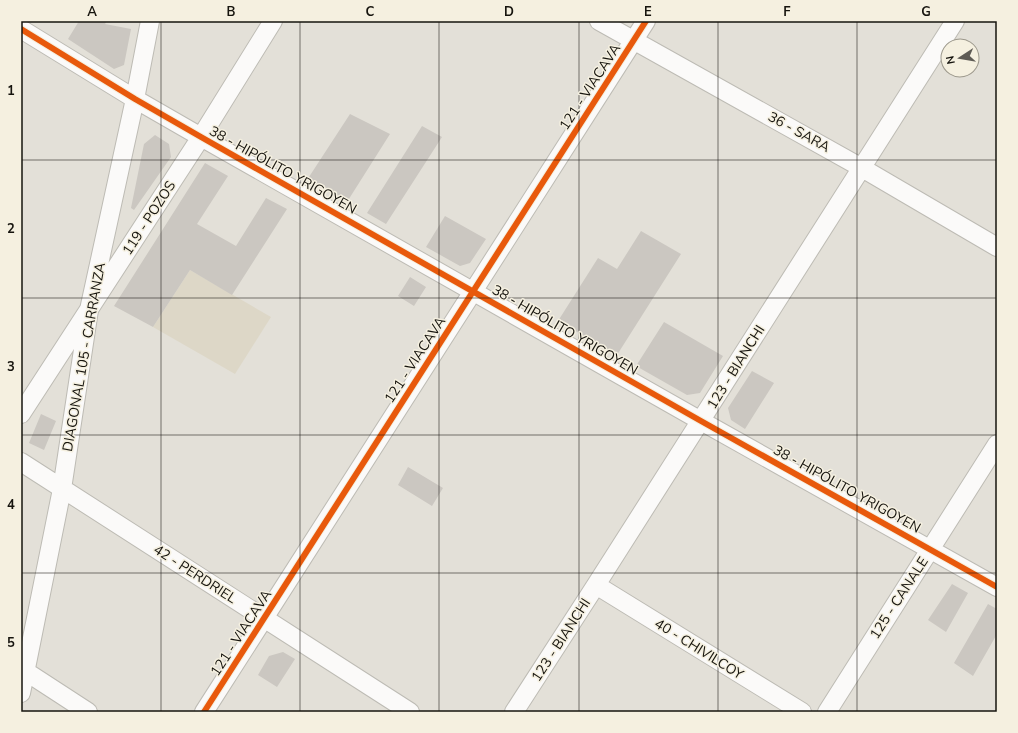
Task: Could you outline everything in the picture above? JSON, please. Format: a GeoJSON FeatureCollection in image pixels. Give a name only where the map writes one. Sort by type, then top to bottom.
{"type":"FeatureCollection","features":[{"type":"Feature","properties":{"kind":"street","name":"DIAGONAL 105 - CARRANZA"},"geometry":{"type":"LineString","coordinates":[[21,693],[62,488],[89,310],[135,99],[150,21]]}},
{"type":"Feature","properties":{"kind":"street","name":"119 - POZOS"},"geometry":{"type":"LineString","coordinates":[[21,414],[201,137],[273,21]]}},
{"type":"Feature","properties":{"kind":"street","name":"36 - SARA"},"geometry":{"type":"LineString","coordinates":[[599,21],[862,168],[997,247]]}},
{"type":"Feature","properties":{"kind":"street","name":"121 - VIACAVA"},"geometry":{"type":"LineString","coordinates":[[204,712],[646,21]]}},
{"type":"Feature","properties":{"kind":"street","name":"123 - BIANCHI"},"geometry":{"type":"LineString","coordinates":[[514,712],[955,21]]}},
{"type":"Feature","properties":{"kind":"street","name":"38 - HIPÓLITO YRIGOYEN"},"geometry":{"type":"LineString","coordinates":[[21,29],[135,99],[201,137],[997,587]]}},
{"type":"Feature","properties":{"kind":"street","name":"125 - CANALE"},"geometry":{"type":"LineString","coordinates":[[827,712],[997,444]]}},
{"type":"Feature","properties":{"kind":"street","name":"42 - PERDRIEL"},"geometry":{"type":"LineString","coordinates":[[21,462],[410,712]]}},
{"type":"Feature","properties":{"kind":"street","name":"40 - CHIVILCOY"},"geometry":{"type":"LineString","coordinates":[[596,585],[802,712]]}},
{"type":"Feature","properties":{"kind":"street"},"geometry":{"type":"LineString","coordinates":[[25,671],[88,712]]}},
{"type":"Feature","properties":{"kind":"shaded area"},"geometry":{"type":"Polygon","coordinates":[[[190,270],[271,317],[235,374],[153,327],[190,270]]]}},
{"type":"Feature","properties":{"kind":"building"},"geometry":{"type":"Polygon","coordinates":[[[79,21],[107,21],[105,24],[131,29],[124,65],[114,69],[68,39],[79,21]]]}},
{"type":"Feature","properties":{"kind":"building"},"geometry":{"type":"Polygon","coordinates":[[[350,114],[390,134],[347,202],[307,180],[350,114]]]}},
{"type":"Feature","properties":{"kind":"building"},"geometry":{"type":"Polygon","coordinates":[[[422,126],[442,137],[386,224],[367,213],[422,126]]]}},
{"type":"Feature","properties":{"kind":"building"},"geometry":{"type":"Polygon","coordinates":[[[155,135],[169,144],[171,157],[134,210],[131,208],[144,144],[155,135]]]}},
{"type":"Feature","properties":{"kind":"building"},"geometry":{"type":"Polygon","coordinates":[[[205,163],[228,176],[197,224],[236,246],[266,198],[287,209],[232,295],[190,270],[153,327],[114,306],[205,163]]]}},
{"type":"Feature","properties":{"kind":"building"},"geometry":{"type":"Polygon","coordinates":[[[445,216],[486,239],[470,263],[460,266],[426,247],[445,216]]]}},
{"type":"Feature","properties":{"kind":"building"},"geometry":{"type":"Polygon","coordinates":[[[641,231],[681,254],[617,355],[558,321],[598,258],[617,269],[641,231]]]}},
{"type":"Feature","properties":{"kind":"building"},"geometry":{"type":"Polygon","coordinates":[[[410,277],[426,287],[414,306],[398,296],[410,277]]]}},
{"type":"Feature","properties":{"kind":"building"},"geometry":{"type":"Polygon","coordinates":[[[664,322],[723,356],[700,393],[687,395],[636,366],[664,322]]]}},
{"type":"Feature","properties":{"kind":"building"},"geometry":{"type":"Polygon","coordinates":[[[752,371],[774,383],[745,429],[731,420],[728,408],[752,371]]]}},
{"type":"Feature","properties":{"kind":"building"},"geometry":{"type":"Polygon","coordinates":[[[41,414],[56,421],[44,450],[29,443],[41,414]]]}},
{"type":"Feature","properties":{"kind":"building"},"geometry":{"type":"Polygon","coordinates":[[[408,467],[443,488],[432,506],[398,485],[408,467]]]}},
{"type":"Feature","properties":{"kind":"building"},"geometry":{"type":"Polygon","coordinates":[[[952,584],[968,593],[946,632],[928,620],[952,584]]]}},
{"type":"Feature","properties":{"kind":"building"},"geometry":{"type":"Polygon","coordinates":[[[988,604],[997,609],[997,634],[973,676],[954,663],[988,604]]]}},
{"type":"Feature","properties":{"kind":"building"},"geometry":{"type":"Polygon","coordinates":[[[283,652],[295,659],[277,687],[258,675],[269,656],[283,652]]]}},
{"type":"Feature","properties":{"kind":"cycle path"},"geometry":{"type":"LineString","coordinates":[[204,712],[646,21]]}},
{"type":"Feature","properties":{"kind":"cycle path"},"geometry":{"type":"LineString","coordinates":[[21,29],[135,99],[201,137],[997,587]]}}]}
